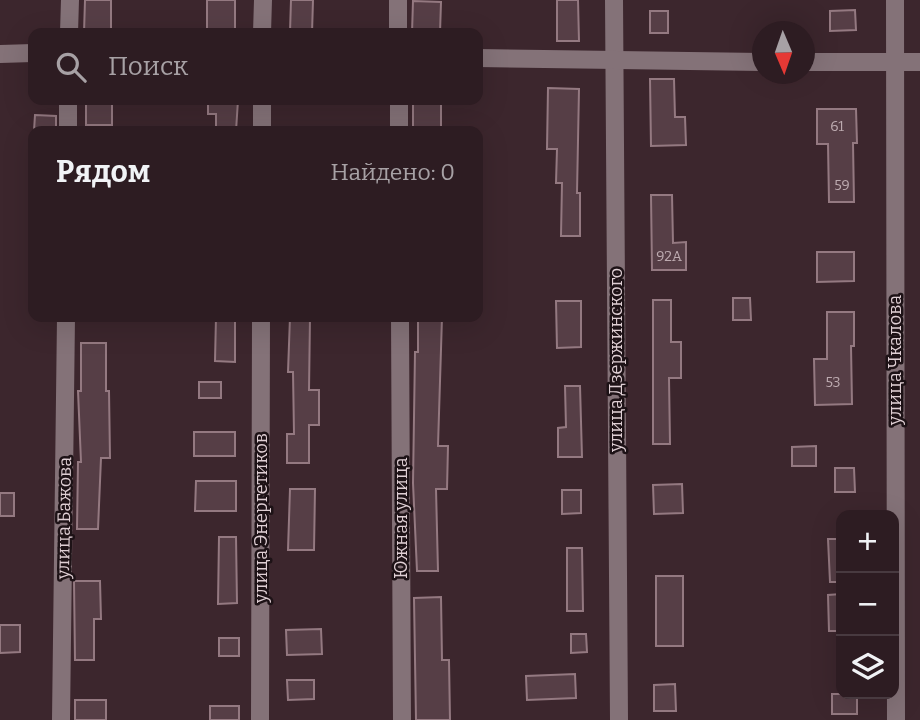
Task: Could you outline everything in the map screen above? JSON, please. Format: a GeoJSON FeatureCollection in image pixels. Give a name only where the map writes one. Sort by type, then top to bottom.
{"type":"FeatureCollection","features":[{"type":"Feature","properties":{"kind":"street"},"geometry":{"type":"LineString","coordinates":[[69,0],[69,28]]}},
{"type":"Feature","properties":{"kind":"street"},"geometry":{"type":"LineString","coordinates":[[262,28],[263,0]]}},
{"type":"Feature","properties":{"kind":"street"},"geometry":{"type":"LineString","coordinates":[[398,0],[398,28]]}},
{"type":"Feature","properties":{"kind":"street","name":"улица Дзержинского"},"geometry":{"type":"LineString","coordinates":[[614,0],[619,720]]}},
{"type":"Feature","properties":{"kind":"street","name":"улица Чкалова"},"geometry":{"type":"LineString","coordinates":[[895,0],[896,720]]}},
{"type":"Feature","properties":{"kind":"street"},"geometry":{"type":"LineString","coordinates":[[0,54],[28,53]]}},
{"type":"Feature","properties":{"kind":"street"},"geometry":{"type":"LineString","coordinates":[[483,58],[752,62]]}},
{"type":"Feature","properties":{"kind":"street"},"geometry":{"type":"LineString","coordinates":[[815,62],[920,62]]}},
{"type":"Feature","properties":{"kind":"street"},"geometry":{"type":"LineString","coordinates":[[68,105],[68,126]]}},
{"type":"Feature","properties":{"kind":"street"},"geometry":{"type":"LineString","coordinates":[[262,105],[262,126]]}},
{"type":"Feature","properties":{"kind":"street"},"geometry":{"type":"LineString","coordinates":[[399,105],[399,126]]}},
{"type":"Feature","properties":{"kind":"street","name":"улица Бажова"},"geometry":{"type":"LineString","coordinates":[[61,720],[66,322]]}},
{"type":"Feature","properties":{"kind":"street","name":"улица Энергетиков"},"geometry":{"type":"LineString","coordinates":[[260,720],[261,322]]}},
{"type":"Feature","properties":{"kind":"street","name":"Южная улица"},"geometry":{"type":"LineString","coordinates":[[400,322],[402,720]]}},
{"type":"Feature","properties":{"kind":"building"},"geometry":{"type":"Polygon","coordinates":[[[85,0],[111,0],[111,28],[84,28],[85,0]]]}},
{"type":"Feature","properties":{"kind":"building"},"geometry":{"type":"Polygon","coordinates":[[[207,0],[235,0],[235,28],[207,28],[207,0]]]}},
{"type":"Feature","properties":{"kind":"building"},"geometry":{"type":"Polygon","coordinates":[[[291,0],[313,0],[312,28],[290,28],[291,0]]]}},
{"type":"Feature","properties":{"kind":"building"},"geometry":{"type":"Polygon","coordinates":[[[557,0],[578,0],[579,41],[557,41],[557,0]]]}},
{"type":"Feature","properties":{"kind":"building"},"geometry":{"type":"Polygon","coordinates":[[[413,1],[441,2],[440,28],[412,28],[413,1]]]}},
{"type":"Feature","properties":{"kind":"building"},"geometry":{"type":"Polygon","coordinates":[[[855,10],[856,30],[830,31],[830,11],[855,10]]]}},
{"type":"Feature","properties":{"kind":"building"},"geometry":{"type":"Polygon","coordinates":[[[650,11],[668,11],[668,33],[650,33],[650,11]]]}},
{"type":"Feature","properties":{"kind":"building"},"geometry":{"type":"Polygon","coordinates":[[[650,79],[674,79],[675,117],[685,117],[686,145],[651,146],[650,79]]]}},
{"type":"Feature","properties":{"kind":"building"},"geometry":{"type":"Polygon","coordinates":[[[548,88],[579,89],[577,193],[580,193],[580,236],[561,236],[562,183],[556,183],[557,149],[547,149],[548,88]]]}},
{"type":"Feature","properties":{"kind":"building"},"geometry":{"type":"Polygon","coordinates":[[[86,105],[112,105],[112,125],[86,125],[86,105]]]}},
{"type":"Feature","properties":{"kind":"building"},"geometry":{"type":"Polygon","coordinates":[[[208,105],[238,105],[236,126],[216,126],[216,114],[208,114],[208,105]]]}},
{"type":"Feature","properties":{"kind":"building"},"geometry":{"type":"Polygon","coordinates":[[[413,105],[441,105],[441,126],[413,126],[413,105]]]}},
{"type":"Feature","properties":{"kind":"building"},"geometry":{"type":"Polygon","coordinates":[[[817,109],[856,109],[857,143],[853,143],[854,202],[829,202],[828,144],[817,144],[817,109]]]}},
{"type":"Feature","properties":{"kind":"building"},"geometry":{"type":"Polygon","coordinates":[[[35,115],[56,116],[56,126],[34,126],[35,115]]]}},
{"type":"Feature","properties":{"kind":"building"},"geometry":{"type":"Polygon","coordinates":[[[651,195],[672,195],[673,243],[686,242],[686,270],[652,270],[651,195]]]}},
{"type":"Feature","properties":{"kind":"building"},"geometry":{"type":"Polygon","coordinates":[[[817,252],[854,252],[854,281],[817,282],[817,252]]]}},
{"type":"Feature","properties":{"kind":"building"},"geometry":{"type":"Polygon","coordinates":[[[733,298],[750,298],[751,320],[733,320],[733,298]]]}},
{"type":"Feature","properties":{"kind":"building"},"geometry":{"type":"Polygon","coordinates":[[[653,300],[671,300],[671,342],[681,342],[681,378],[669,378],[670,444],[653,444],[653,300]]]}},
{"type":"Feature","properties":{"kind":"building"},"geometry":{"type":"Polygon","coordinates":[[[556,301],[581,301],[581,347],[557,348],[556,301]]]}},
{"type":"Feature","properties":{"kind":"building"},"geometry":{"type":"Polygon","coordinates":[[[827,312],[854,312],[854,346],[851,346],[852,404],[815,405],[814,359],[827,359],[827,312]]]}},
{"type":"Feature","properties":{"kind":"building"},"geometry":{"type":"Polygon","coordinates":[[[216,322],[235,322],[235,362],[215,361],[216,322]]]}},
{"type":"Feature","properties":{"kind":"building"},"geometry":{"type":"Polygon","coordinates":[[[290,322],[310,322],[309,390],[319,390],[319,425],[309,425],[309,463],[287,463],[287,434],[294,434],[293,372],[288,372],[290,322]]]}},
{"type":"Feature","properties":{"kind":"building"},"geometry":{"type":"Polygon","coordinates":[[[418,322],[442,322],[438,446],[448,446],[447,489],[436,489],[438,571],[417,571],[413,483],[415,352],[418,352],[418,322]]]}},
{"type":"Feature","properties":{"kind":"building"},"geometry":{"type":"Polygon","coordinates":[[[81,343],[106,343],[110,458],[101,458],[98,529],[77,529],[78,462],[81,462],[78,391],[81,391],[81,343]]]}},
{"type":"Feature","properties":{"kind":"building"},"geometry":{"type":"Polygon","coordinates":[[[199,382],[221,382],[221,398],[199,398],[199,382]]]}},
{"type":"Feature","properties":{"kind":"building"},"geometry":{"type":"Polygon","coordinates":[[[565,386],[580,386],[582,457],[558,457],[558,428],[566,427],[565,386]]]}},
{"type":"Feature","properties":{"kind":"building"},"geometry":{"type":"Polygon","coordinates":[[[194,432],[235,432],[235,456],[194,456],[194,432]]]}},
{"type":"Feature","properties":{"kind":"building"},"geometry":{"type":"Polygon","coordinates":[[[816,446],[816,466],[792,466],[792,447],[816,446]]]}},
{"type":"Feature","properties":{"kind":"building"},"geometry":{"type":"Polygon","coordinates":[[[835,468],[854,468],[855,492],[835,492],[835,468]]]}},
{"type":"Feature","properties":{"kind":"building"},"geometry":{"type":"Polygon","coordinates":[[[196,481],[236,481],[236,511],[195,511],[196,481]]]}},
{"type":"Feature","properties":{"kind":"building"},"geometry":{"type":"Polygon","coordinates":[[[682,484],[683,513],[654,514],[653,485],[682,484]]]}},
{"type":"Feature","properties":{"kind":"building"},"geometry":{"type":"Polygon","coordinates":[[[290,489],[315,489],[314,550],[288,550],[290,489]]]}},
{"type":"Feature","properties":{"kind":"building"},"geometry":{"type":"Polygon","coordinates":[[[562,490],[581,490],[581,513],[562,514],[562,490]]]}},
{"type":"Feature","properties":{"kind":"building"},"geometry":{"type":"Polygon","coordinates":[[[0,493],[14,493],[14,516],[0,516],[0,493]]]}},
{"type":"Feature","properties":{"kind":"building"},"geometry":{"type":"Polygon","coordinates":[[[219,537],[236,537],[237,603],[218,604],[219,537]]]}},
{"type":"Feature","properties":{"kind":"building"},"geometry":{"type":"Polygon","coordinates":[[[828,539],[836,539],[836,582],[830,582],[828,539]]]}},
{"type":"Feature","properties":{"kind":"building"},"geometry":{"type":"Polygon","coordinates":[[[567,548],[582,548],[583,611],[567,611],[567,548]]]}},
{"type":"Feature","properties":{"kind":"building"},"geometry":{"type":"Polygon","coordinates":[[[656,576],[683,576],[683,646],[656,646],[656,576]]]}},
{"type":"Feature","properties":{"kind":"building"},"geometry":{"type":"Polygon","coordinates":[[[74,581],[100,581],[101,619],[94,619],[94,660],[75,660],[74,581]]]}},
{"type":"Feature","properties":{"kind":"building"},"geometry":{"type":"Polygon","coordinates":[[[836,594],[836,631],[829,631],[828,595],[836,594]]]}},
{"type":"Feature","properties":{"kind":"building"},"geometry":{"type":"Polygon","coordinates":[[[441,597],[442,660],[449,660],[450,720],[416,720],[414,598],[441,597]]]}},
{"type":"Feature","properties":{"kind":"building"},"geometry":{"type":"Polygon","coordinates":[[[0,625],[20,625],[20,652],[0,653],[0,625]]]}},
{"type":"Feature","properties":{"kind":"building"},"geometry":{"type":"Polygon","coordinates":[[[321,629],[322,654],[287,655],[286,630],[321,629]]]}},
{"type":"Feature","properties":{"kind":"building"},"geometry":{"type":"Polygon","coordinates":[[[571,634],[586,634],[587,652],[571,653],[571,634]]]}},
{"type":"Feature","properties":{"kind":"building"},"geometry":{"type":"Polygon","coordinates":[[[219,638],[239,638],[239,656],[219,656],[219,638]]]}},
{"type":"Feature","properties":{"kind":"building"},"geometry":{"type":"Polygon","coordinates":[[[575,674],[576,698],[527,700],[526,676],[575,674]]]}},
{"type":"Feature","properties":{"kind":"building"},"geometry":{"type":"Polygon","coordinates":[[[287,680],[314,680],[314,699],[288,700],[287,680]]]}},
{"type":"Feature","properties":{"kind":"building"},"geometry":{"type":"Polygon","coordinates":[[[675,684],[676,711],[654,711],[654,685],[675,684]]]}},
{"type":"Feature","properties":{"kind":"building"},"geometry":{"type":"Polygon","coordinates":[[[832,694],[836,694],[836,699],[857,699],[857,714],[832,714],[832,694]]]}},
{"type":"Feature","properties":{"kind":"building"},"geometry":{"type":"Polygon","coordinates":[[[75,700],[106,700],[106,720],[75,720],[75,700]]]}},
{"type":"Feature","properties":{"kind":"building"},"geometry":{"type":"Polygon","coordinates":[[[210,706],[239,706],[239,720],[210,720],[210,706]]]}}]}
